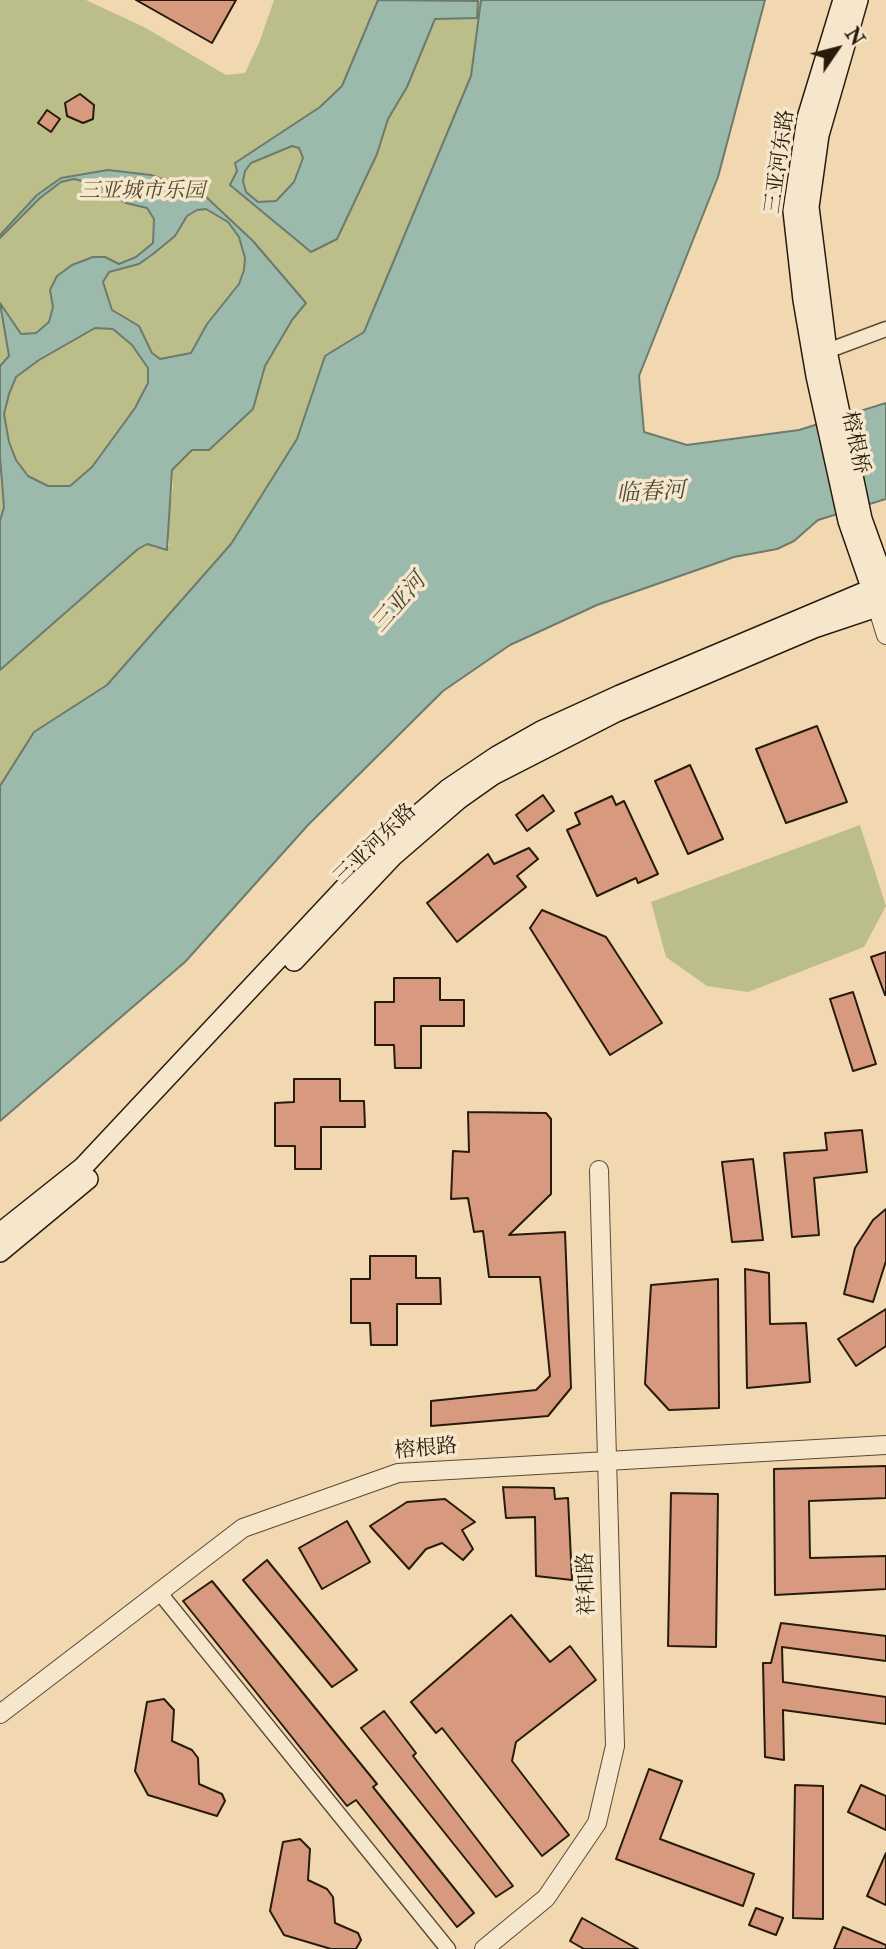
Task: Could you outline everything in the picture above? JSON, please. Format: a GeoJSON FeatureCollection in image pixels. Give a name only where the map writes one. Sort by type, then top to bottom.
{"type":"FeatureCollection","features":[{"type":"Feature","properties":{"kind":"main road","name":"三亚河东路"},"geometry":{"type":"LineString","coordinates":[[824,375],[803,300],[793,211],[807,118],[843,0]]}},
{"type":"Feature","properties":{"kind":"main road","name":"三亚河东路"},"geometry":{"type":"LineString","coordinates":[[824,375],[827,351],[809,207],[820,135],[858,0]]}},
{"type":"Feature","properties":{"kind":"main road","name":"榕根桥"},"geometry":{"type":"LineString","coordinates":[[824,375],[855,520],[881,584]]}},
{"type":"Feature","properties":{"kind":"main road","name":"三亚河东路"},"geometry":{"type":"LineString","coordinates":[[0,1233],[90,1160],[392,837],[448,789],[497,756],[541,732],[881,584]]}},
{"type":"Feature","properties":{"kind":"main road"},"geometry":{"type":"LineString","coordinates":[[881,584],[882,605]]}},
{"type":"Feature","properties":{"kind":"main road","name":"三亚河东路"},"geometry":{"type":"LineString","coordinates":[[0,1252],[94,1173],[393,856],[459,799],[526,756],[616,712],[814,628],[882,605]]}},
{"type":"Feature","properties":{"kind":"street"},"geometry":{"type":"LineString","coordinates":[[827,351],[886,329]]}},
{"type":"Feature","properties":{"kind":"street"},"geometry":{"type":"LineString","coordinates":[[882,605],[886,635]]}},
{"type":"Feature","properties":{"kind":"street","name":"祥和路"},"geometry":{"type":"LineString","coordinates":[[495,1946],[546,1898],[597,1823],[615,1746],[599,1170]]}},
{"type":"Feature","properties":{"kind":"street","name":"榕根路"},"geometry":{"type":"LineString","coordinates":[[0,1714],[243,1528],[398,1473],[886,1446]]}},
{"type":"Feature","properties":{"kind":"street"},"geometry":{"type":"LineString","coordinates":[[159,1592],[449,1949]]}},
{"type":"Feature","properties":{"kind":"green space","name":"三亚城市乐园"},"geometry":{"type":"Polygon","coordinates":[[[0,0],[86,0],[144,27],[226,75],[245,73],[274,0],[401,0],[337,239],[377,154],[388,119],[407,87],[435,19],[477,18],[478,1],[472,0],[493,0],[483,97],[303,452],[237,553],[0,809],[0,670],[138,549],[147,544],[155,548],[170,546],[166,531],[173,486],[172,470],[192,450],[209,450],[253,409],[265,366],[292,320],[306,303],[268,259],[101,492],[0,553],[0,0]]]}},
{"type":"Feature","properties":{"kind":"green space"},"geometry":{"type":"Polygon","coordinates":[[[860,825],[886,906],[864,947],[748,992],[707,986],[666,957],[651,902],[860,825]]]}},
{"type":"Feature","properties":{"kind":"water"},"geometry":{"type":"Polygon","coordinates":[[[378,0],[478,1],[477,18],[435,19],[407,87],[388,119],[377,154],[337,239],[311,252],[230,185],[237,171],[235,163],[320,107],[342,86],[378,0]],[[292,146],[251,163],[245,171],[243,181],[246,192],[258,202],[276,201],[294,182],[303,158],[299,148],[292,146]]]}},
{"type":"Feature","properties":{"kind":"water"},"geometry":{"type":"Polygon","coordinates":[[[481,0],[765,0],[718,177],[639,376],[644,432],[687,445],[799,430],[886,403],[886,499],[818,520],[794,541],[777,549],[734,557],[597,605],[510,645],[443,691],[308,825],[185,962],[0,1121],[0,786],[34,732],[107,685],[231,544],[297,439],[325,356],[364,332],[471,76],[481,0]]]}},
{"type":"Feature","properties":{"kind":"water"},"geometry":{"type":"Polygon","coordinates":[[[108,170],[151,175],[203,194],[253,241],[306,303],[292,320],[265,366],[253,409],[209,450],[192,450],[172,470],[167,550],[147,544],[138,549],[0,670],[0,521],[4,507],[0,457],[0,366],[9,356],[0,303],[21,334],[36,333],[49,322],[53,307],[50,290],[57,276],[72,265],[93,257],[105,257],[119,264],[136,257],[153,243],[154,219],[147,208],[126,203],[94,184],[74,179],[61,182],[40,198],[0,238],[37,195],[61,178],[108,170]],[[206,209],[197,210],[187,216],[175,236],[139,264],[109,272],[103,282],[112,310],[139,326],[152,353],[160,359],[191,353],[207,324],[239,284],[244,270],[245,258],[239,237],[228,222],[206,209]],[[95,328],[39,360],[16,377],[9,394],[4,414],[9,442],[16,460],[28,476],[48,486],[70,486],[92,467],[135,408],[148,383],[148,368],[132,345],[113,329],[95,328]]]}},
{"type":"Feature","properties":{"kind":"building"},"geometry":{"type":"Polygon","coordinates":[[[136,0],[236,0],[212,43],[136,0]]]}},
{"type":"Feature","properties":{"kind":"building"},"geometry":{"type":"Polygon","coordinates":[[[80,94],[94,105],[93,119],[83,123],[67,116],[65,103],[80,94]]]}},
{"type":"Feature","properties":{"kind":"building"},"geometry":{"type":"Polygon","coordinates":[[[47,110],[60,119],[51,132],[38,123],[47,110]]]}},
{"type":"Feature","properties":{"kind":"building"},"geometry":{"type":"Polygon","coordinates":[[[817,726],[847,802],[786,823],[756,749],[817,726]]]}},
{"type":"Feature","properties":{"kind":"building"},"geometry":{"type":"Polygon","coordinates":[[[690,765],[723,839],[688,854],[655,781],[690,765]]]}},
{"type":"Feature","properties":{"kind":"building"},"geometry":{"type":"Polygon","coordinates":[[[543,795],[554,811],[527,831],[516,815],[543,795]]]}},
{"type":"Feature","properties":{"kind":"building"},"geometry":{"type":"Polygon","coordinates":[[[612,796],[616,805],[624,801],[658,874],[638,883],[636,878],[597,896],[567,830],[580,824],[575,813],[612,796]]]}},
{"type":"Feature","properties":{"kind":"building"},"geometry":{"type":"Polygon","coordinates":[[[529,848],[538,859],[517,876],[526,887],[457,942],[427,903],[488,854],[494,864],[529,848]]]}},
{"type":"Feature","properties":{"kind":"building"},"geometry":{"type":"Polygon","coordinates":[[[542,910],[606,937],[662,1023],[610,1055],[530,928],[542,910]]]}},
{"type":"Feature","properties":{"kind":"building"},"geometry":{"type":"Polygon","coordinates":[[[886,952],[886,995],[885,995],[871,957],[886,952]]]}},
{"type":"Feature","properties":{"kind":"building"},"geometry":{"type":"Polygon","coordinates":[[[394,978],[440,978],[440,1000],[464,1000],[464,1026],[421,1026],[421,1068],[395,1068],[394,1045],[375,1045],[375,1002],[394,1002],[394,978]]]}},
{"type":"Feature","properties":{"kind":"building"},"geometry":{"type":"Polygon","coordinates":[[[853,992],[876,1064],[853,1071],[830,999],[853,992]]]}},
{"type":"Feature","properties":{"kind":"building"},"geometry":{"type":"Polygon","coordinates":[[[294,1079],[340,1079],[340,1101],[364,1101],[365,1127],[321,1127],[321,1169],[295,1169],[295,1146],[275,1146],[275,1103],[294,1102],[294,1079]]]}},
{"type":"Feature","properties":{"kind":"building"},"geometry":{"type":"Polygon","coordinates":[[[468,1112],[546,1113],[551,1119],[551,1194],[509,1235],[565,1232],[571,1388],[548,1416],[431,1426],[431,1401],[536,1390],[550,1376],[540,1277],[489,1277],[483,1231],[474,1232],[468,1198],[451,1199],[453,1151],[469,1152],[468,1112]]]}},
{"type":"Feature","properties":{"kind":"building"},"geometry":{"type":"Polygon","coordinates":[[[862,1130],[867,1172],[814,1178],[819,1235],[792,1237],[784,1153],[827,1150],[825,1133],[862,1130]]]}},
{"type":"Feature","properties":{"kind":"building"},"geometry":{"type":"Polygon","coordinates":[[[753,1159],[763,1240],[732,1242],[722,1162],[753,1159]]]}},
{"type":"Feature","properties":{"kind":"building"},"geometry":{"type":"Polygon","coordinates":[[[886,1209],[886,1261],[873,1302],[844,1294],[855,1248],[873,1220],[886,1209]]]}},
{"type":"Feature","properties":{"kind":"building"},"geometry":{"type":"Polygon","coordinates":[[[370,1256],[416,1256],[416,1278],[440,1278],[441,1304],[397,1304],[397,1345],[371,1345],[370,1323],[351,1323],[351,1279],[370,1279],[370,1256]]]}},
{"type":"Feature","properties":{"kind":"building"},"geometry":{"type":"Polygon","coordinates":[[[745,1269],[769,1273],[770,1324],[806,1323],[810,1382],[747,1388],[745,1269]]]}},
{"type":"Feature","properties":{"kind":"building"},"geometry":{"type":"Polygon","coordinates":[[[718,1279],[719,1408],[669,1410],[645,1384],[651,1285],[718,1279]]]}},
{"type":"Feature","properties":{"kind":"building"},"geometry":{"type":"Polygon","coordinates":[[[886,1309],[886,1346],[856,1366],[838,1339],[886,1309]]]}},
{"type":"Feature","properties":{"kind":"building"},"geometry":{"type":"Polygon","coordinates":[[[886,1466],[886,1498],[809,1501],[810,1558],[886,1556],[886,1589],[775,1595],[774,1469],[886,1466]]]}},
{"type":"Feature","properties":{"kind":"building"},"geometry":{"type":"Polygon","coordinates":[[[503,1487],[554,1488],[555,1499],[568,1498],[572,1580],[536,1576],[535,1517],[506,1518],[503,1487]]]}},
{"type":"Feature","properties":{"kind":"building"},"geometry":{"type":"Polygon","coordinates":[[[671,1493],[718,1494],[716,1647],[668,1646],[671,1493]]]}},
{"type":"Feature","properties":{"kind":"building"},"geometry":{"type":"Polygon","coordinates":[[[445,1499],[475,1522],[462,1530],[473,1549],[463,1560],[442,1543],[426,1549],[409,1569],[370,1526],[407,1502],[445,1499]]]}},
{"type":"Feature","properties":{"kind":"building"},"geometry":{"type":"Polygon","coordinates":[[[347,1521],[370,1562],[322,1589],[299,1548],[347,1521]]]}},
{"type":"Feature","properties":{"kind":"building"},"geometry":{"type":"Polygon","coordinates":[[[267,1560],[357,1670],[332,1687],[243,1580],[267,1560]]]}},
{"type":"Feature","properties":{"kind":"building"},"geometry":{"type":"Polygon","coordinates":[[[212,1581],[377,1784],[373,1787],[474,1913],[457,1927],[356,1800],[347,1806],[183,1601],[212,1581]]]}},
{"type":"Feature","properties":{"kind":"building"},"geometry":{"type":"Polygon","coordinates":[[[511,1615],[550,1662],[570,1646],[596,1680],[516,1742],[512,1761],[569,1835],[542,1856],[442,1728],[436,1733],[411,1702],[511,1615]]]}},
{"type":"Feature","properties":{"kind":"building"},"geometry":{"type":"Polygon","coordinates":[[[781,1623],[886,1636],[886,1661],[782,1647],[783,1682],[886,1697],[886,1724],[783,1710],[784,1760],[765,1757],[763,1663],[771,1663],[781,1623]]]}},
{"type":"Feature","properties":{"kind":"building"},"geometry":{"type":"Polygon","coordinates":[[[164,1699],[174,1710],[172,1741],[192,1750],[198,1758],[199,1784],[222,1794],[225,1801],[217,1816],[148,1795],[135,1771],[147,1702],[164,1699]]]}},
{"type":"Feature","properties":{"kind":"building"},"geometry":{"type":"Polygon","coordinates":[[[384,1711],[416,1753],[413,1756],[513,1886],[496,1897],[361,1728],[384,1711]]]}},
{"type":"Feature","properties":{"kind":"building"},"geometry":{"type":"Polygon","coordinates":[[[649,1769],[682,1781],[660,1839],[754,1874],[743,1906],[616,1859],[649,1769]]]}},
{"type":"Feature","properties":{"kind":"building"},"geometry":{"type":"Polygon","coordinates":[[[795,1785],[823,1786],[823,1919],[793,1918],[795,1785]]]}},
{"type":"Feature","properties":{"kind":"building"},"geometry":{"type":"Polygon","coordinates":[[[861,1785],[886,1796],[886,1830],[848,1812],[861,1785]]]}},
{"type":"Feature","properties":{"kind":"building"},"geometry":{"type":"Polygon","coordinates":[[[300,1839],[310,1849],[308,1880],[327,1889],[333,1897],[335,1923],[358,1933],[361,1940],[356,1949],[331,1949],[284,1935],[270,1911],[283,1842],[300,1839]]]}},
{"type":"Feature","properties":{"kind":"building"},"geometry":{"type":"Polygon","coordinates":[[[886,1853],[886,1905],[867,1896],[886,1853]]]}},
{"type":"Feature","properties":{"kind":"building"},"geometry":{"type":"Polygon","coordinates":[[[756,1908],[783,1918],[776,1935],[749,1925],[756,1908]]]}},
{"type":"Feature","properties":{"kind":"building"},"geometry":{"type":"Polygon","coordinates":[[[582,1918],[638,1949],[584,1949],[570,1941],[582,1918]]]}},
{"type":"Feature","properties":{"kind":"building"},"geometry":{"type":"Polygon","coordinates":[[[843,1927],[886,1945],[886,1949],[834,1949],[843,1927]]]}},
{"type":"Feature","properties":{"kind":"water label","name":"临春河"},"geometry":{"type":"Point","coordinates":[651,494]}},
{"type":"Feature","properties":{"kind":"water label","name":"三亚河"},"geometry":{"type":"Point","coordinates":[400,604]}}]}
